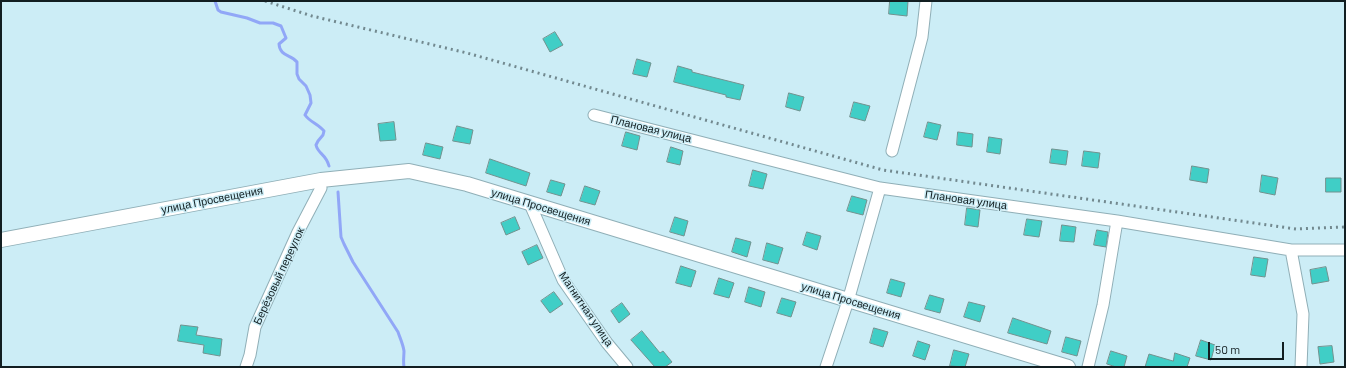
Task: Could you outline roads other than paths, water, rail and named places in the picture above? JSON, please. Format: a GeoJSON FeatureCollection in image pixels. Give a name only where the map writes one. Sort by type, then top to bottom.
{"type":"FeatureCollection","features":[{"type":"Feature","properties":{"kind":"street"},"geometry":{"type":"LineString","coordinates":[[892,151],[922,37],[926,1]]}},
{"type":"Feature","properties":{"kind":"street","name":"Плановая улица"},"geometry":{"type":"LineString","coordinates":[[594,115],[880,188],[1117,221],[1291,250],[1345,250]]}},
{"type":"Feature","properties":{"kind":"street","name":"улица Просвещения"},"geometry":{"type":"LineString","coordinates":[[1,240],[321,180],[409,171],[467,184],[1068,367]]}},
{"type":"Feature","properties":{"kind":"street","name":"Берёзовый переулок"},"geometry":{"type":"LineString","coordinates":[[246,367],[250,355],[254,328],[298,232],[321,188]]}},
{"type":"Feature","properties":{"kind":"street"},"geometry":{"type":"LineString","coordinates":[[826,367],[848,301],[880,188]]}},
{"type":"Feature","properties":{"kind":"street","name":"Магнитная улица"},"geometry":{"type":"LineString","coordinates":[[530,204],[563,280],[607,343],[627,367]]}},
{"type":"Feature","properties":{"kind":"street"},"geometry":{"type":"LineString","coordinates":[[1088,367],[1103,305],[1117,221]]}},
{"type":"Feature","properties":{"kind":"street"},"geometry":{"type":"LineString","coordinates":[[1291,250],[1302,314],[1301,367]]}},
{"type":"Feature","properties":{"kind":"waterway"},"geometry":{"type":"LineString","coordinates":[[215,1],[218,10],[221,12],[247,18],[260,23],[273,23],[281,26],[286,38],[279,44],[281,51],[295,59],[297,62],[297,74],[299,79],[306,86],[310,95],[311,103],[305,115],[324,131],[316,145],[318,150],[328,162],[329,166]]}},
{"type":"Feature","properties":{"kind":"waterway"},"geometry":{"type":"LineString","coordinates":[[338,192],[341,237],[353,262],[398,332],[404,351],[404,367]]}},
{"type":"Feature","properties":{"kind":"railway"},"geometry":{"type":"LineString","coordinates":[[265,1],[312,16],[467,53],[883,170],[1296,229],[1345,227]]}}]}
